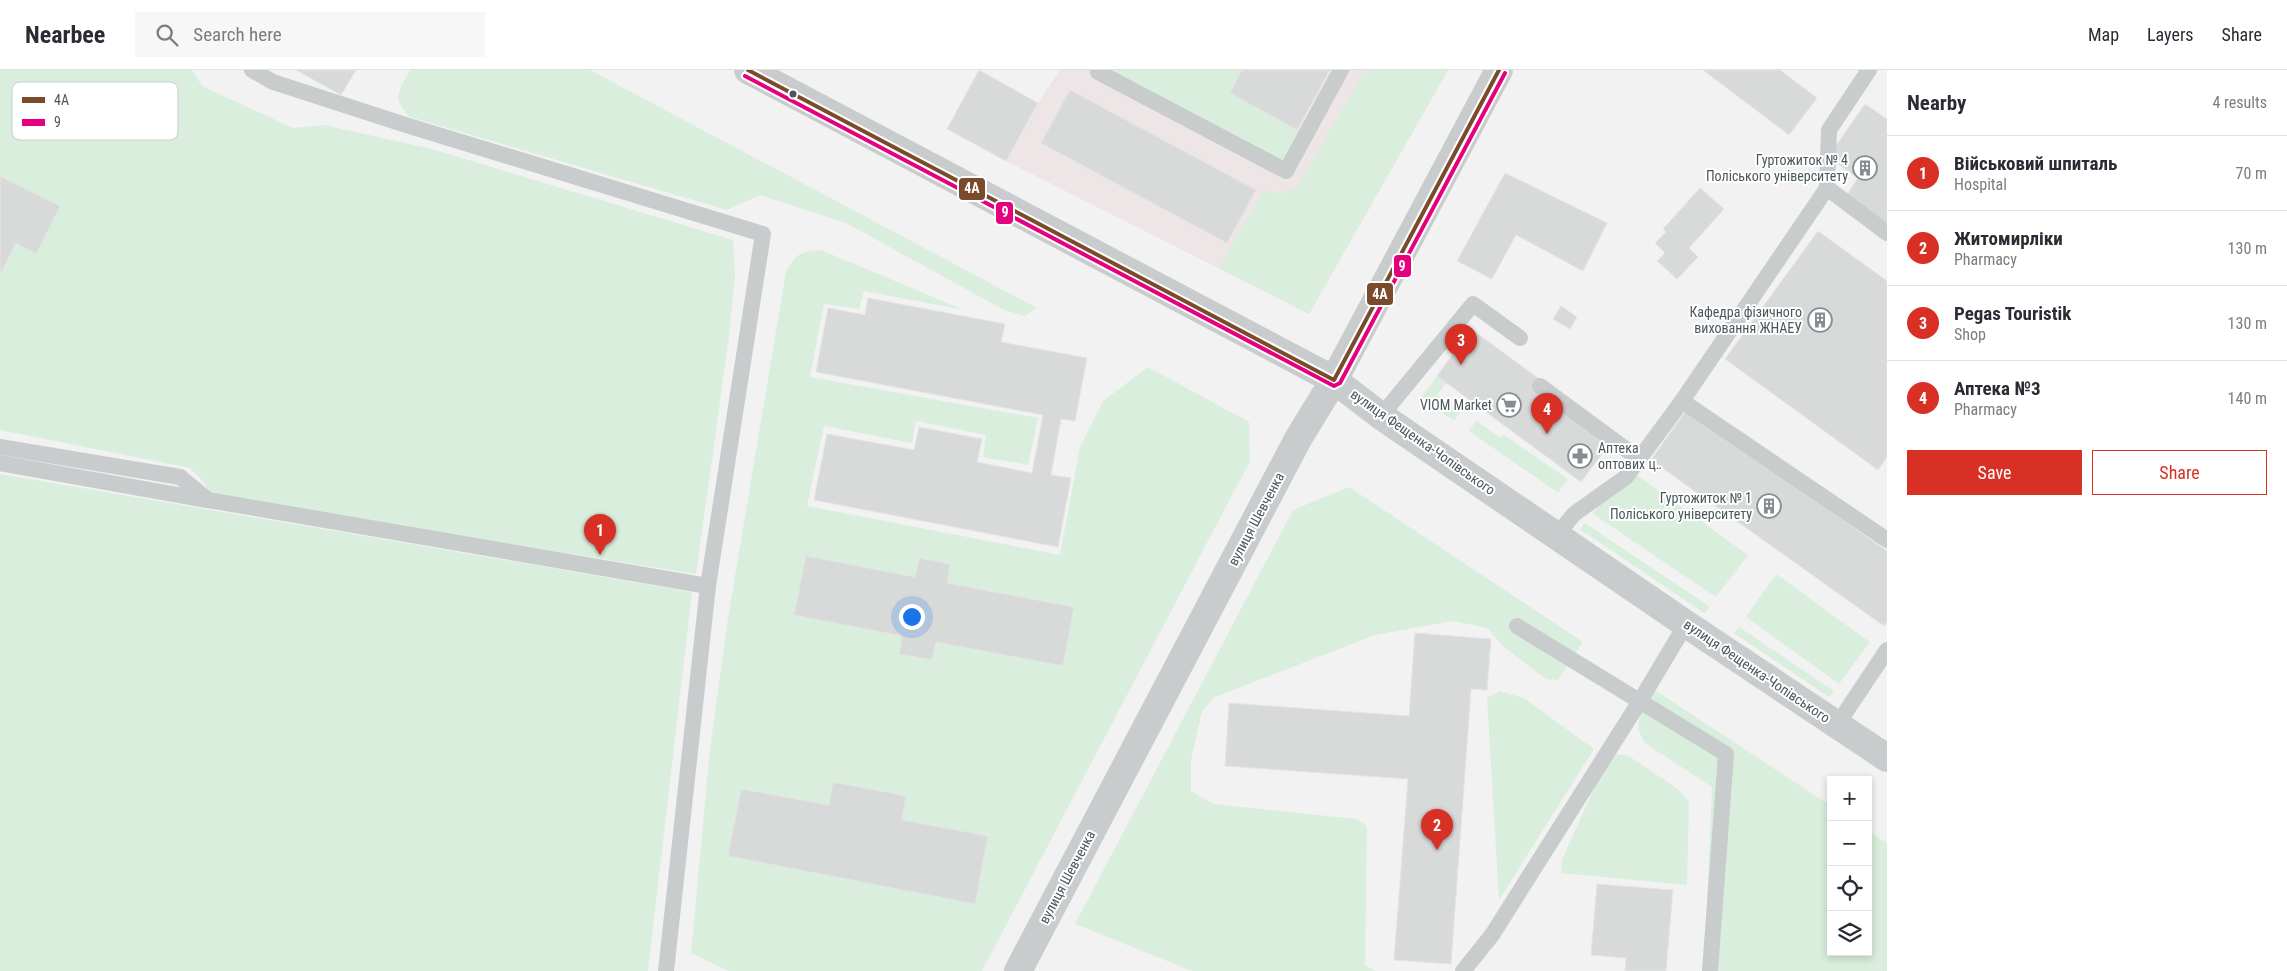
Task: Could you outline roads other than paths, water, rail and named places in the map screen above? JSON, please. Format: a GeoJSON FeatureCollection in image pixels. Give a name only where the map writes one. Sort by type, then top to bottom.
{"type":"FeatureCollection","features":[{"type":"Feature","properties":{"kind":"street","name":"вулиця Фещенка-Чопівського"},"geometry":{"type":"LineString","coordinates":[[748,70],[1334,380],[1381,416],[1686,624],[1887,758]]}},
{"type":"Feature","properties":{"kind":"street","name":"вулиця Шевченка"},"geometry":{"type":"LineString","coordinates":[[1018,971],[1298,439],[1334,380],[1499,70]]}},
{"type":"Feature","properties":{"kind":"lane"},"geometry":{"type":"LineString","coordinates":[[252,70],[273,82],[409,126],[763,234],[708,586],[666,971]]}},
{"type":"Feature","properties":{"kind":"lane"},"geometry":{"type":"LineString","coordinates":[[1099,70],[1098,72],[1286,171],[1341,70]]}},
{"type":"Feature","properties":{"kind":"lane"},"geometry":{"type":"LineString","coordinates":[[1557,535],[1574,514],[1626,477],[1682,401],[1827,188],[1829,130],[1869,70]]}},
{"type":"Feature","properties":{"kind":"lane"},"geometry":{"type":"LineString","coordinates":[[1827,188],[1887,233]]}},
{"type":"Feature","properties":{"kind":"lane"},"geometry":{"type":"LineString","coordinates":[[1381,416],[1473,304],[1520,338]]}},
{"type":"Feature","properties":{"kind":"lane"},"geometry":{"type":"LineString","coordinates":[[1540,386],[1639,459]]}},
{"type":"Feature","properties":{"kind":"lane"},"geometry":{"type":"LineString","coordinates":[[1682,401],[1887,540]]}},
{"type":"Feature","properties":{"kind":"lane"},"geometry":{"type":"LineString","coordinates":[[0,448],[180,477],[208,500]]}},
{"type":"Feature","properties":{"kind":"lane"},"geometry":{"type":"LineString","coordinates":[[0,463],[708,586]]}},
{"type":"Feature","properties":{"kind":"lane"},"geometry":{"type":"LineString","coordinates":[[1463,971],[1492,935],[1640,701],[1686,624]]}},
{"type":"Feature","properties":{"kind":"lane"},"geometry":{"type":"LineString","coordinates":[[1517,626],[1726,754],[1710,971]]}},
{"type":"Feature","properties":{"kind":"lane"},"geometry":{"type":"LineString","coordinates":[[1837,724],[1887,650]]}},
{"type":"Feature","properties":{"kind":"place","name":"Гуртожиток № 4 Поліського університету"},"geometry":{"type":"Point","coordinates":[1865,168]}},
{"type":"Feature","properties":{"kind":"place","name":"Кафедра фізичного виховання ЖНАЕУ"},"geometry":{"type":"Point","coordinates":[1820,320]}},
{"type":"Feature","properties":{"kind":"place","name":"Pegas Touristik"},"geometry":{"type":"Point","coordinates":[1461,365]}},
{"type":"Feature","properties":{"kind":"place","name":"VIOM Market"},"geometry":{"type":"Point","coordinates":[1509,405]}},
{"type":"Feature","properties":{"kind":"place","name":"Аптека №3"},"geometry":{"type":"Point","coordinates":[1547,434]}},
{"type":"Feature","properties":{"kind":"place","name":"Аптека оптових ц‥"},"geometry":{"type":"Point","coordinates":[1580,456]}},
{"type":"Feature","properties":{"kind":"place","name":"Гуртожиток № 1 Поліського університету"},"geometry":{"type":"Point","coordinates":[1769,506]}},
{"type":"Feature","properties":{"kind":"place","name":"Військовий шпиталь"},"geometry":{"type":"Point","coordinates":[600,555]}},
{"type":"Feature","properties":{"kind":"place","name":"Житомирліки"},"geometry":{"type":"Point","coordinates":[1437,850]}}]}
